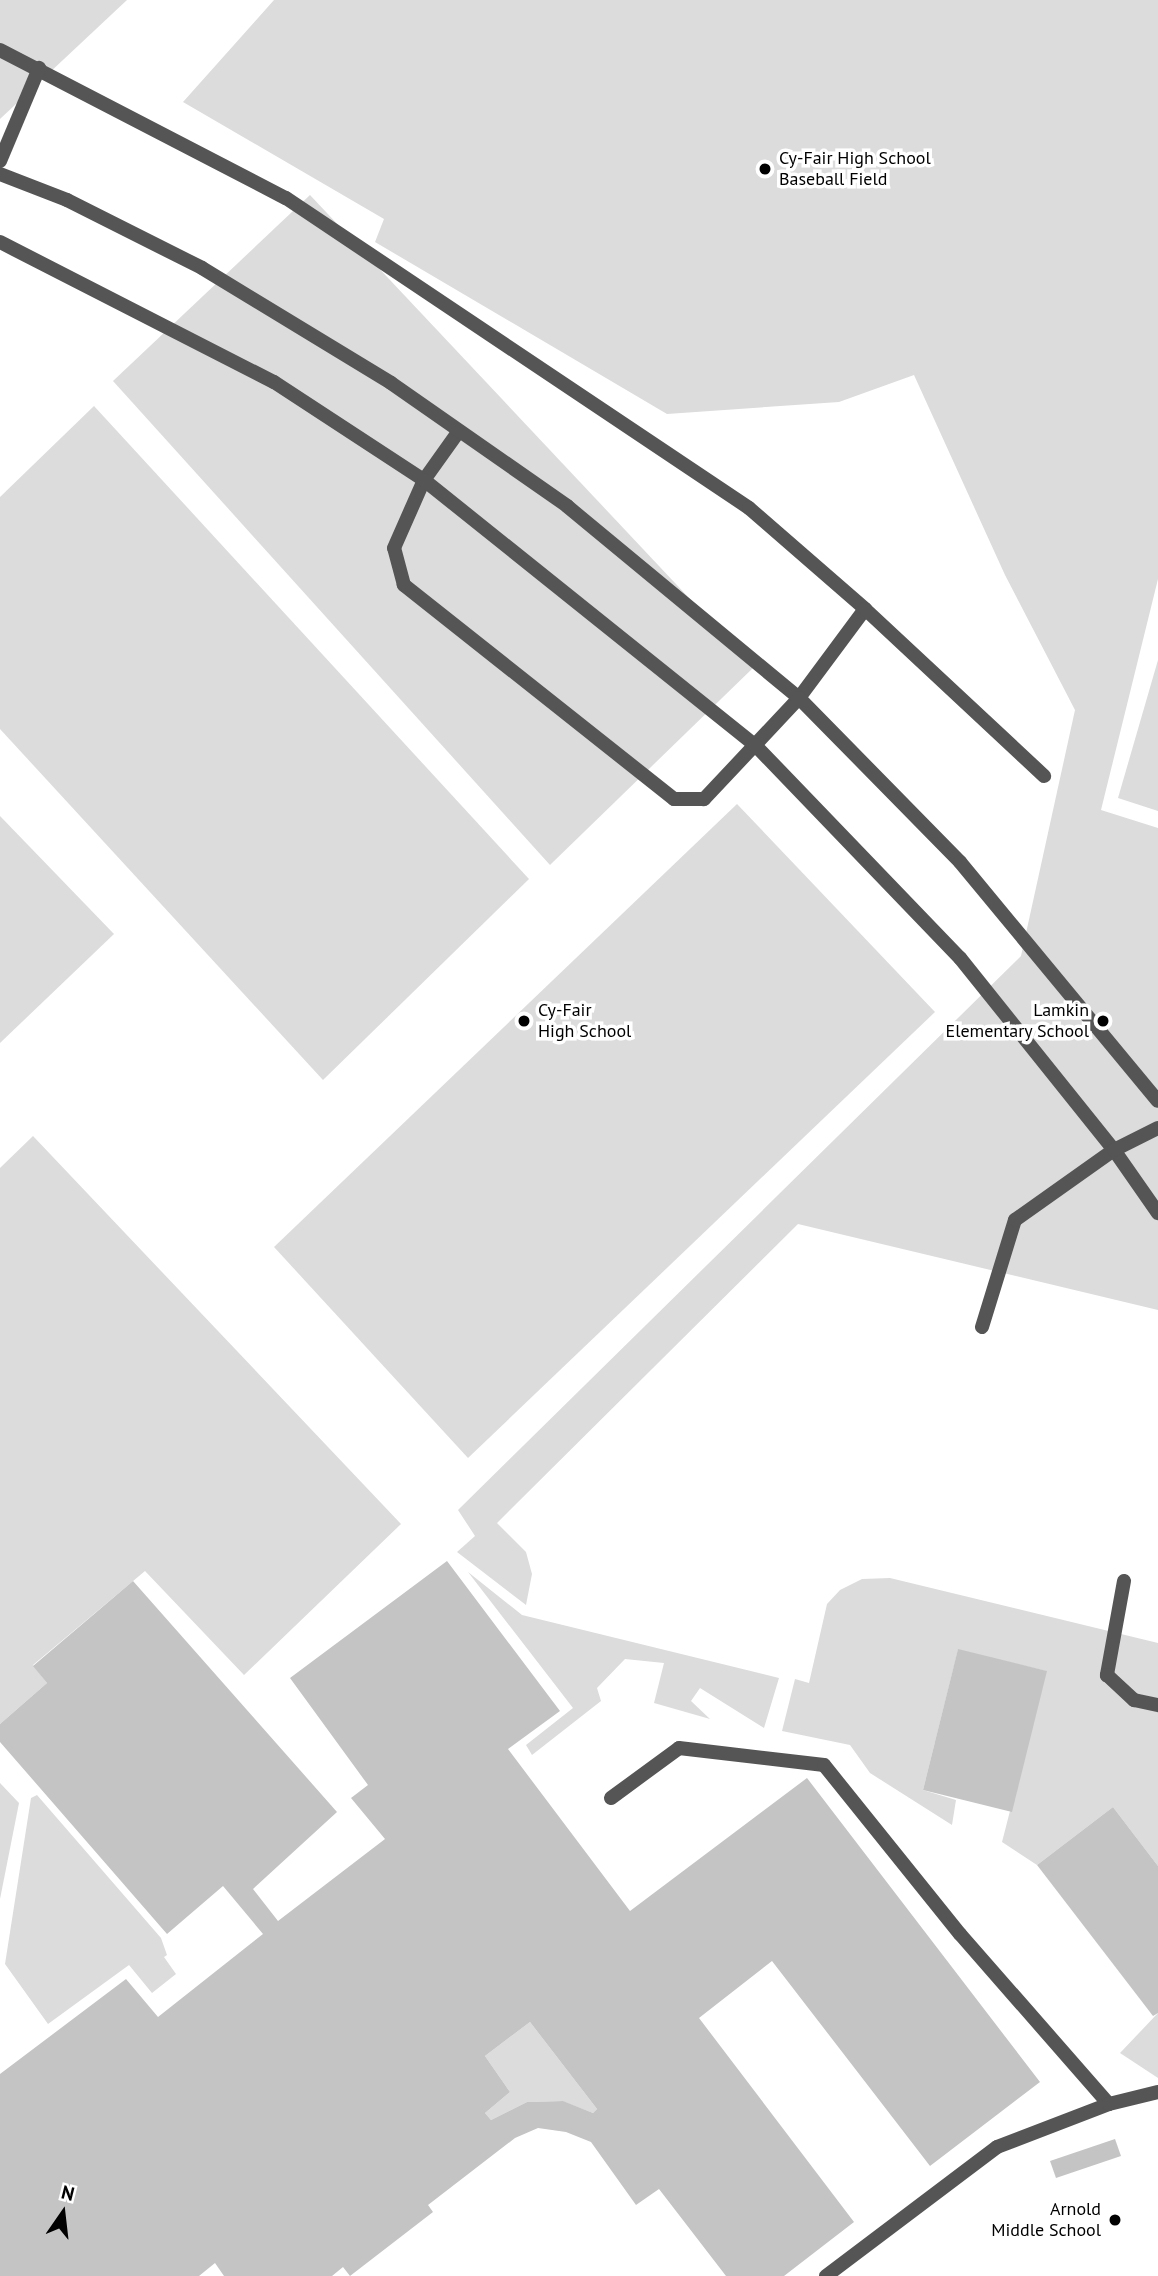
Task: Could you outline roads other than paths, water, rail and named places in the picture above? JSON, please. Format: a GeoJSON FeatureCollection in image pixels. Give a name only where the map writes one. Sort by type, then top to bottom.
{"type":"FeatureCollection","features":[{"type":"Feature","properties":{"kind":"lane"},"geometry":{"type":"LineString","coordinates":[[0,50],[286,198],[749,508],[865,609],[1044,776]]}},
{"type":"Feature","properties":{"kind":"lane"},"geometry":{"type":"LineString","coordinates":[[0,161],[39,68]]}},
{"type":"Feature","properties":{"kind":"lane"},"geometry":{"type":"LineString","coordinates":[[0,174],[66,200],[202,268],[459,431],[567,506],[799,698],[960,862],[1158,1101]]}},
{"type":"Feature","properties":{"kind":"lane"},"geometry":{"type":"LineString","coordinates":[[0,242],[274,382],[424,480],[755,744],[960,958],[1114,1150],[1158,1213]]}},
{"type":"Feature","properties":{"kind":"lane"},"geometry":{"type":"LineString","coordinates":[[459,431],[424,480],[394,548],[404,585],[674,799],[704,799],[799,698],[865,609]]}},
{"type":"Feature","properties":{"kind":"lane"},"geometry":{"type":"LineString","coordinates":[[982,1327],[1015,1220],[1114,1150],[1158,1128]]}},
{"type":"Feature","properties":{"kind":"lane"},"geometry":{"type":"LineString","coordinates":[[1124,1581],[1107,1675],[1134,1700],[1158,1705]]}},
{"type":"Feature","properties":{"kind":"lane"},"geometry":{"type":"LineString","coordinates":[[611,1798],[679,1748],[824,1765],[960,1934],[1109,2104]]}},
{"type":"Feature","properties":{"kind":"lane"},"geometry":{"type":"LineString","coordinates":[[825,2276],[997,2147],[1109,2104],[1158,2092]]}},
{"type":"Feature","properties":{"kind":"place","name":"Cy-Fair High School Baseball Field"},"geometry":{"type":"Point","coordinates":[765,169]}},
{"type":"Feature","properties":{"kind":"place","name":"Cy-Fair High School"},"geometry":{"type":"Point","coordinates":[524,1021]}},
{"type":"Feature","properties":{"kind":"place","name":"Lamkin Elementary School"},"geometry":{"type":"Point","coordinates":[1103,1021]}},
{"type":"Feature","properties":{"kind":"place","name":"Arnold Middle School"},"geometry":{"type":"Point","coordinates":[1115,2220]}}]}
